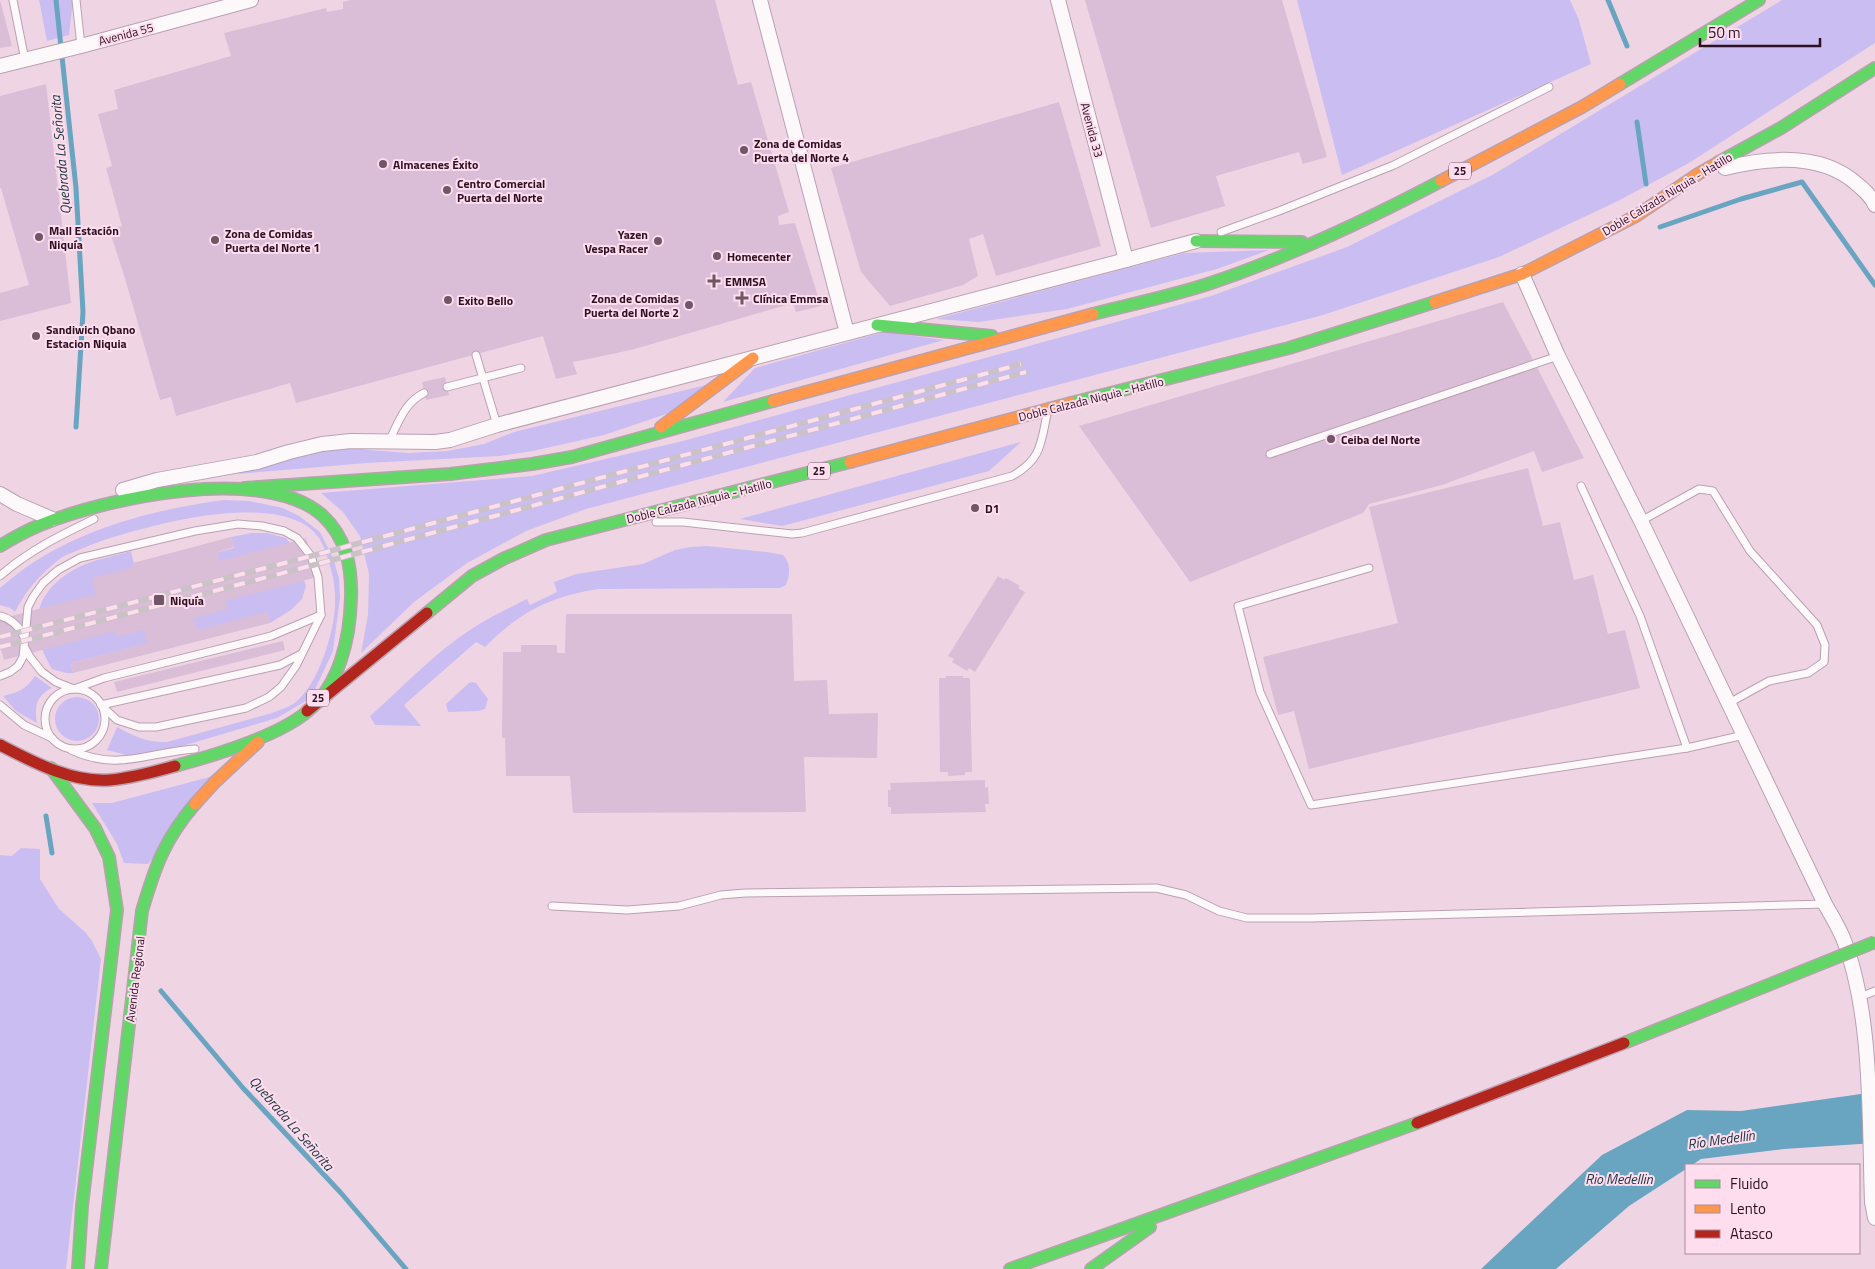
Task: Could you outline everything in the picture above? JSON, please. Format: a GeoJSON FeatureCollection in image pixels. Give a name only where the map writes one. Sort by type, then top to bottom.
{"type":"FeatureCollection","features":[{"type":"Feature","properties":{"kind":"main road","name":"25"},"geometry":{"type":"LineString","coordinates":[[0,546],[16,536],[52,519],[182,490],[244,488],[532,466],[650,436],[1210,283],[1315,243],[1396,205],[1582,107],[1759,0]]}},
{"type":"Feature","properties":{"kind":"main road","name":"Doble Calzada Niquia - Hatillo"},"geometry":{"type":"LineString","coordinates":[[307,711],[472,576],[520,549],[543,540],[822,470],[1048,409],[1289,348],[1522,274],[1636,216],[1698,174],[1781,128],[1875,68]]}},
{"type":"Feature","properties":{"kind":"main road"},"geometry":{"type":"LineString","coordinates":[[1196,240],[1315,243]]}},
{"type":"Feature","properties":{"kind":"main road"},"geometry":{"type":"LineString","coordinates":[[877,325],[1007,337]]}},
{"type":"Feature","properties":{"kind":"main road"},"geometry":{"type":"LineString","coordinates":[[650,436],[753,358]]}},
{"type":"Feature","properties":{"kind":"main road","name":"25"},"geometry":{"type":"LineString","coordinates":[[0,745],[27,759],[51,768],[87,778],[108,780],[175,766],[228,748],[284,726],[307,711],[336,673],[345,649],[351,617],[352,582],[346,552],[335,529],[323,517],[304,504],[274,492],[244,488]]}},
{"type":"Feature","properties":{"kind":"main road","name":"Avenida Regional"},"geometry":{"type":"LineString","coordinates":[[101,1269],[142,911],[150,882],[156,863],[172,833],[196,802],[269,732]]}},
{"type":"Feature","properties":{"kind":"main road","name":"Avenida Regional"},"geometry":{"type":"LineString","coordinates":[[51,768],[95,828],[109,856],[117,910],[82,1206],[78,1269]]}},
{"type":"Feature","properties":{"kind":"main road"},"geometry":{"type":"LineString","coordinates":[[1010,1269],[1417,1123],[1705,1012],[1875,942]]}},
{"type":"Feature","properties":{"kind":"main road"},"geometry":{"type":"LineString","coordinates":[[1091,1269],[1175,1210]]}},
{"type":"Feature","properties":{"kind":"street","name":"Avenida 55"},"geometry":{"type":"LineString","coordinates":[[0,66],[251,0]]}},
{"type":"Feature","properties":{"kind":"street"},"geometry":{"type":"LineString","coordinates":[[760,0],[847,333]]}},
{"type":"Feature","properties":{"kind":"street","name":"Avenida 33"},"geometry":{"type":"LineString","coordinates":[[1058,0],[1126,260]]}},
{"type":"Feature","properties":{"kind":"street"},"geometry":{"type":"LineString","coordinates":[[1698,174],[1753,161],[1795,160],[1826,165],[1847,174],[1870,196],[1875,205]]}},
{"type":"Feature","properties":{"kind":"street"},"geometry":{"type":"LineString","coordinates":[[77,512],[108,495],[157,480],[257,462],[322,444],[352,441],[435,442],[450,440],[497,425],[1196,240]]}},
{"type":"Feature","properties":{"kind":"street"},"geometry":{"type":"LineString","coordinates":[[1522,274],[1558,356],[1641,521],[1825,904],[1843,937],[1860,996],[1867,1071],[1872,1202],[1875,1218]]}},
{"type":"Feature","properties":{"kind":"street"},"geometry":{"type":"LineString","coordinates":[[0,494],[52,519]]}},
{"type":"Feature","properties":{"kind":"lane"},"geometry":{"type":"LineString","coordinates":[[13,0],[31,58]]}},
{"type":"Feature","properties":{"kind":"lane"},"geometry":{"type":"LineString","coordinates":[[76,0],[78,47]]}},
{"type":"Feature","properties":{"kind":"lane"},"geometry":{"type":"LineString","coordinates":[[1196,240],[1279,212],[1394,165],[1549,87]]}},
{"type":"Feature","properties":{"kind":"lane"},"geometry":{"type":"LineString","coordinates":[[476,355],[497,425]]}},
{"type":"Feature","properties":{"kind":"lane"},"geometry":{"type":"LineString","coordinates":[[1270,454],[1558,356]]}},
{"type":"Feature","properties":{"kind":"lane"},"geometry":{"type":"LineString","coordinates":[[447,387],[521,368]]}},
{"type":"Feature","properties":{"kind":"lane"},"geometry":{"type":"LineString","coordinates":[[389,442],[404,408],[424,393]]}},
{"type":"Feature","properties":{"kind":"lane"},"geometry":{"type":"LineString","coordinates":[[613,522],[683,522],[792,534],[802,533],[1012,476],[1024,470],[1033,461],[1042,441],[1048,409]]}},
{"type":"Feature","properties":{"kind":"lane"},"geometry":{"type":"LineString","coordinates":[[1581,486],[1640,616],[1687,748]]}},
{"type":"Feature","properties":{"kind":"lane"},"geometry":{"type":"LineString","coordinates":[[1641,521],[1699,489],[1713,491],[1750,551],[1817,625],[1825,646],[1824,662],[1808,673],[1769,681],[1729,703]]}},
{"type":"Feature","properties":{"kind":"lane"},"geometry":{"type":"LineString","coordinates":[[114,510],[140,498]]}},
{"type":"Feature","properties":{"kind":"lane"},"geometry":{"type":"LineString","coordinates":[[0,576],[11,566],[45,543],[97,518]]}},
{"type":"Feature","properties":{"kind":"lane"},"geometry":{"type":"LineString","coordinates":[[0,676],[18,666],[23,657],[28,607],[32,597],[43,583],[58,570],[80,558],[186,533],[238,524],[262,526],[284,531],[297,538],[311,556],[318,577],[321,615],[296,666],[281,687],[269,697],[246,708],[156,727],[139,727],[117,720],[95,697],[86,691],[56,682],[42,672],[25,647]]}},
{"type":"Feature","properties":{"kind":"lane"},"geometry":{"type":"LineString","coordinates":[[1369,568],[1238,606],[1260,692],[1311,805],[1687,748],[1744,735]]}},
{"type":"Feature","properties":{"kind":"lane"},"geometry":{"type":"LineString","coordinates":[[53,739],[47,730],[45,721],[46,711],[50,702],[57,695],[104,678],[271,636],[321,615]]}},
{"type":"Feature","properties":{"kind":"lane"},"geometry":{"type":"LineString","coordinates":[[0,616],[12,621],[20,628],[24,638]]}},
{"type":"Feature","properties":{"kind":"lane"},"geometry":{"type":"LineString","coordinates":[[101,705],[280,665],[302,654]]}},
{"type":"Feature","properties":{"kind":"lane"},"geometry":{"type":"LineString","coordinates":[[0,705],[24,725],[53,739],[60,745],[100,760],[122,761],[175,750],[228,748]]}},
{"type":"Feature","properties":{"kind":"lane"},"geometry":{"type":"LineString","coordinates":[[69,748],[78,749],[88,746],[102,733],[105,724],[105,714],[101,705]]}},
{"type":"Feature","properties":{"kind":"lane"},"geometry":{"type":"LineString","coordinates":[[552,906],[627,910],[679,906],[721,895],[745,893],[1156,888],[1186,894],[1219,911],[1247,918],[1311,918],[1825,904]]}},
{"type":"Feature","properties":{"kind":"lane"},"geometry":{"type":"LineString","coordinates":[[1860,996],[1875,991]]}},
{"type":"Feature","properties":{"kind":"shaded area"},"geometry":{"type":"Polygon","coordinates":[[[39,0],[73,0],[69,35],[47,41],[39,0]]]}},
{"type":"Feature","properties":{"kind":"shaded area"},"geometry":{"type":"Polygon","coordinates":[[[1297,0],[1570,0],[1579,20],[1591,64],[1342,175],[1297,0]]]}},
{"type":"Feature","properties":{"kind":"shaded area"},"geometry":{"type":"Polygon","coordinates":[[[1782,0],[1875,0],[1875,43],[1689,163],[1618,201],[1499,257],[1323,315],[586,509],[526,531],[467,563],[414,602],[361,653],[368,615],[369,574],[360,536],[343,512],[321,493],[532,476],[679,442],[1211,296],[1347,247],[1494,174],[1782,0]]]}},
{"type":"Feature","properties":{"kind":"shaded area"},"geometry":{"type":"Polygon","coordinates":[[[1269,250],[1217,269],[1067,309],[979,322],[936,319],[1184,253],[1269,250]]]}},
{"type":"Feature","properties":{"kind":"shaded area"},"geometry":{"type":"Polygon","coordinates":[[[884,332],[944,340],[723,402],[755,368],[884,332]]]}},
{"type":"Feature","properties":{"kind":"shaded area"},"geometry":{"type":"Polygon","coordinates":[[[710,384],[675,411],[604,435],[533,451],[500,456],[367,463],[237,474],[281,460],[342,446],[409,453],[447,451],[484,444],[514,432],[710,384]]]}},
{"type":"Feature","properties":{"kind":"shaded area"},"geometry":{"type":"Polygon","coordinates":[[[1021,442],[989,471],[782,526],[740,519],[1021,442]]]}},
{"type":"Feature","properties":{"kind":"shaded area"},"geometry":{"type":"Polygon","coordinates":[[[224,500],[249,501],[283,508],[299,516],[320,532],[333,558],[339,578],[340,598],[333,651],[311,698],[277,718],[172,749],[134,757],[107,750],[117,727],[141,738],[167,742],[272,713],[288,707],[298,700],[314,679],[321,664],[331,633],[334,614],[333,576],[319,538],[305,525],[286,517],[263,513],[239,513],[189,518],[115,536],[63,557],[35,582],[15,612],[10,608],[0,605],[0,588],[37,560],[81,537],[127,520],[175,508],[224,500]]]}},
{"type":"Feature","properties":{"kind":"shaded area"},"geometry":{"type":"Polygon","coordinates":[[[251,533],[267,533],[286,538],[293,547],[306,586],[302,599],[291,610],[270,623],[267,613],[71,663],[73,673],[52,669],[39,638],[37,624],[39,610],[44,598],[64,576],[85,564],[131,551],[136,573],[234,548],[231,537],[251,533]]]}},
{"type":"Feature","properties":{"kind":"shaded area"},"geometry":{"type":"Polygon","coordinates":[[[707,546],[783,555],[786,558],[789,569],[786,585],[780,588],[598,589],[565,597],[523,615],[485,647],[476,642],[404,705],[421,726],[375,725],[370,716],[459,637],[486,620],[527,599],[530,605],[557,592],[554,582],[576,574],[643,564],[675,550],[707,546]]]}},
{"type":"Feature","properties":{"kind":"shaded area"},"geometry":{"type":"Polygon","coordinates":[[[35,676],[52,688],[42,695],[37,703],[37,723],[16,711],[3,696],[21,690],[35,676]]]}},
{"type":"Feature","properties":{"kind":"shaded area"},"geometry":{"type":"Polygon","coordinates":[[[472,682],[476,683],[488,699],[485,709],[479,711],[448,712],[446,704],[472,682]]]}},
{"type":"Feature","properties":{"kind":"shaded area"},"geometry":{"type":"Polygon","coordinates":[[[77,697],[89,701],[95,707],[99,719],[95,731],[89,737],[77,741],[65,737],[59,731],[55,719],[59,707],[65,701],[77,697]]]}},
{"type":"Feature","properties":{"kind":"shaded area"},"geometry":{"type":"Polygon","coordinates":[[[217,775],[148,864],[124,863],[117,844],[92,803],[112,803],[217,775]]]}},
{"type":"Feature","properties":{"kind":"shaded area"},"geometry":{"type":"Polygon","coordinates":[[[21,848],[40,849],[40,879],[59,909],[85,932],[92,941],[101,959],[66,1269],[0,1269],[0,855],[12,856],[21,848]]]}},
{"type":"Feature","properties":{"kind":"water","name":"Rio Medellin"},"geometry":{"type":"Polygon","coordinates":[[[1875,1092],[1875,1143],[1784,1149],[1701,1159],[1694,1164],[1685,1164],[1685,1170],[1629,1206],[1556,1269],[1481,1269],[1602,1155],[1687,1110],[1741,1111],[1875,1092]]]}},
{"type":"Feature","properties":{"kind":"building"},"geometry":{"type":"Polygon","coordinates":[[[0,0],[12,46],[0,48],[0,0]]]}},
{"type":"Feature","properties":{"kind":"building","name":"Centro Comercial Puerta del Norte"},"geometry":{"type":"Polygon","coordinates":[[[351,0],[715,0],[738,85],[751,82],[789,212],[778,216],[779,225],[795,223],[821,306],[796,312],[793,303],[631,350],[573,362],[577,374],[556,379],[543,336],[296,403],[290,383],[176,416],[171,397],[160,400],[109,229],[122,226],[106,168],[112,166],[98,114],[118,109],[114,90],[231,56],[224,33],[326,8],[327,12],[343,9],[343,2],[351,0]]]}},
{"type":"Feature","properties":{"kind":"building"},"geometry":{"type":"Polygon","coordinates":[[[1085,0],[1282,0],[1327,157],[1303,164],[1299,152],[1216,176],[1225,206],[1151,228],[1085,0]]]}},
{"type":"Feature","properties":{"kind":"building","name":"Mall Estación Niquía"},"geometry":{"type":"Polygon","coordinates":[[[46,84],[71,303],[0,321],[0,293],[29,285],[0,188],[0,96],[46,84]]]}},
{"type":"Feature","properties":{"kind":"building"},"geometry":{"type":"Polygon","coordinates":[[[1059,102],[1101,246],[996,276],[983,234],[969,239],[978,276],[963,285],[890,306],[861,272],[831,168],[1059,102]]]}},
{"type":"Feature","properties":{"kind":"building","name":"Ceiba del Norte"},"geometry":{"type":"Polygon","coordinates":[[[1503,302],[1584,458],[1542,472],[1534,451],[1442,485],[1369,504],[1363,513],[1190,582],[1079,426],[1503,302]]]}},
{"type":"Feature","properties":{"kind":"building"},"geometry":{"type":"Polygon","coordinates":[[[445,377],[449,395],[426,400],[422,382],[445,377]]]}},
{"type":"Feature","properties":{"kind":"building"},"geometry":{"type":"Polygon","coordinates":[[[1528,468],[1543,526],[1560,522],[1574,580],[1593,575],[1608,634],[1625,630],[1640,688],[1309,769],[1294,711],[1278,715],[1263,657],[1398,623],[1369,507],[1528,468]]]}},
{"type":"Feature","properties":{"kind":"building"},"geometry":{"type":"Polygon","coordinates":[[[231,537],[234,547],[218,552],[220,561],[306,538],[317,577],[225,601],[228,609],[194,618],[197,630],[267,612],[270,623],[73,673],[71,663],[148,643],[144,630],[117,637],[115,631],[4,660],[0,645],[0,619],[96,594],[92,578],[134,567],[133,563],[231,537]]]}},
{"type":"Feature","properties":{"kind":"building"},"geometry":{"type":"Polygon","coordinates":[[[998,576],[1020,586],[1018,588],[1025,592],[975,672],[969,668],[967,671],[952,662],[954,659],[948,656],[998,576]]]}},
{"type":"Feature","properties":{"kind":"building"},"geometry":{"type":"Polygon","coordinates":[[[566,614],[792,614],[794,681],[827,680],[829,714],[878,713],[877,758],[804,757],[806,812],[573,813],[570,776],[506,776],[505,738],[502,738],[503,652],[521,652],[521,645],[557,645],[557,653],[565,653],[566,614]]]}},
{"type":"Feature","properties":{"kind":"building"},"geometry":{"type":"Polygon","coordinates":[[[283,641],[285,650],[117,692],[114,682],[283,641]]]}},
{"type":"Feature","properties":{"kind":"building"},"geometry":{"type":"Polygon","coordinates":[[[946,676],[970,678],[972,772],[965,772],[965,775],[948,776],[948,772],[940,772],[939,678],[946,678],[946,676]]]}},
{"type":"Feature","properties":{"kind":"building"},"geometry":{"type":"Polygon","coordinates":[[[985,780],[985,788],[988,787],[989,804],[985,804],[986,812],[891,814],[891,807],[888,807],[888,790],[891,790],[890,783],[985,780]]]}},
{"type":"Feature","properties":{"kind":"waterway","name":"Quebrada La Señorita"},"geometry":{"type":"LineString","coordinates":[[56,0],[76,188],[83,312],[76,427]]}},
{"type":"Feature","properties":{"kind":"waterway"},"geometry":{"type":"LineString","coordinates":[[1608,0],[1627,46]]}},
{"type":"Feature","properties":{"kind":"waterway"},"geometry":{"type":"LineString","coordinates":[[1637,122],[1646,184]]}},
{"type":"Feature","properties":{"kind":"waterway"},"geometry":{"type":"LineString","coordinates":[[1660,227],[1741,199],[1802,182],[1875,285]]}},
{"type":"Feature","properties":{"kind":"waterway","name":"Quebrada La Señorita"},"geometry":{"type":"LineString","coordinates":[[46,816],[52,853]]}},
{"type":"Feature","properties":{"kind":"waterway","name":"Quebrada La Señorita"},"geometry":{"type":"LineString","coordinates":[[161,991],[243,1088],[341,1193],[406,1269]]}},
{"type":"Feature","properties":{"kind":"railway"},"geometry":{"type":"LineString","coordinates":[[0,637],[319,554],[1021,364]]}},
{"type":"Feature","properties":{"kind":"railway"},"geometry":{"type":"LineString","coordinates":[[0,647],[325,562],[1026,372]]}},
{"type":"Feature","properties":{"kind":"traffic: fast"},"geometry":{"type":"LineString","coordinates":[[1620,84],[1759,0]]}},
{"type":"Feature","properties":{"kind":"traffic: fast"},"geometry":{"type":"LineString","coordinates":[[1719,162],[1781,128],[1875,68]]}},
{"type":"Feature","properties":{"kind":"traffic: fast"},"geometry":{"type":"LineString","coordinates":[[1093,314],[1182,292],[1270,261],[1328,237],[1441,181]]}},
{"type":"Feature","properties":{"kind":"traffic: fast"},"geometry":{"type":"LineString","coordinates":[[1196,241],[1302,242]]}},
{"type":"Feature","properties":{"kind":"traffic: fast"},"geometry":{"type":"LineString","coordinates":[[1071,403],[1289,348],[1435,302]]}},
{"type":"Feature","properties":{"kind":"traffic: fast"},"geometry":{"type":"LineString","coordinates":[[877,325],[992,336]]}},
{"type":"Feature","properties":{"kind":"traffic: fast"},"geometry":{"type":"LineString","coordinates":[[244,488],[450,474],[532,464],[572,457],[773,401]]}},
{"type":"Feature","properties":{"kind":"traffic: fast"},"geometry":{"type":"LineString","coordinates":[[427,613],[472,576],[503,559],[546,540],[850,462]]}},
{"type":"Feature","properties":{"kind":"traffic: fast"},"geometry":{"type":"LineString","coordinates":[[0,546],[35,527],[68,515],[103,505],[184,491],[224,489],[263,491],[296,500],[322,515],[330,524],[342,542],[349,563],[351,598],[345,644],[341,659],[328,688],[308,711],[280,729],[226,751],[175,766]]}},
{"type":"Feature","properties":{"kind":"traffic: fast"},"geometry":{"type":"LineString","coordinates":[[51,768],[95,828],[109,857],[117,910],[82,1206],[78,1269]]}},
{"type":"Feature","properties":{"kind":"traffic: fast"},"geometry":{"type":"LineString","coordinates":[[101,1269],[142,911],[162,854],[175,830],[195,804]]}},
{"type":"Feature","properties":{"kind":"traffic: fast"},"geometry":{"type":"LineString","coordinates":[[1624,1043],[1875,942]]}},
{"type":"Feature","properties":{"kind":"traffic: fast"},"geometry":{"type":"LineString","coordinates":[[1010,1269],[1417,1123]]}},
{"type":"Feature","properties":{"kind":"traffic: fast"},"geometry":{"type":"LineString","coordinates":[[1091,1269],[1150,1227]]}},
{"type":"Feature","properties":{"kind":"traffic: slow"},"geometry":{"type":"LineString","coordinates":[[1441,181],[1582,107],[1620,84]]}},
{"type":"Feature","properties":{"kind":"traffic: slow"},"geometry":{"type":"LineString","coordinates":[[1435,302],[1522,274],[1636,216],[1719,162]]}},
{"type":"Feature","properties":{"kind":"traffic: slow"},"geometry":{"type":"LineString","coordinates":[[773,401],[1093,314]]}},
{"type":"Feature","properties":{"kind":"traffic: slow"},"geometry":{"type":"LineString","coordinates":[[661,427],[753,358]]}},
{"type":"Feature","properties":{"kind":"traffic: slow"},"geometry":{"type":"LineString","coordinates":[[850,462],[1071,403]]}},
{"type":"Feature","properties":{"kind":"traffic: slow"},"geometry":{"type":"LineString","coordinates":[[195,804],[215,782],[258,742]]}},
{"type":"Feature","properties":{"kind":"traffic: jam"},"geometry":{"type":"LineString","coordinates":[[307,711],[427,613]]}},
{"type":"Feature","properties":{"kind":"traffic: jam"},"geometry":{"type":"LineString","coordinates":[[0,745],[53,770],[67,775],[96,780],[126,778],[175,766]]}},
{"type":"Feature","properties":{"kind":"traffic: jam"},"geometry":{"type":"LineString","coordinates":[[1417,1123],[1624,1043]]}},
{"type":"Feature","properties":{"kind":"place","name":"Zona de Comidas Puerta del Norte 4"},"geometry":{"type":"Point","coordinates":[744,150]}},
{"type":"Feature","properties":{"kind":"place","name":"Almacenes Éxito"},"geometry":{"type":"Point","coordinates":[383,164]}},
{"type":"Feature","properties":{"kind":"place","name":"Centro Comercial Puerta del Norte"},"geometry":{"type":"Point","coordinates":[447,190]}},
{"type":"Feature","properties":{"kind":"place","name":"Mall Estación Niquía"},"geometry":{"type":"Point","coordinates":[39,237]}},
{"type":"Feature","properties":{"kind":"place","name":"Zona de Comidas Puerta del Norte 1"},"geometry":{"type":"Point","coordinates":[215,240]}},
{"type":"Feature","properties":{"kind":"place","name":"Yazen Vespa Racer"},"geometry":{"type":"Point","coordinates":[658,241]}},
{"type":"Feature","properties":{"kind":"place","name":"Homecenter"},"geometry":{"type":"Point","coordinates":[717,256]}},
{"type":"Feature","properties":{"kind":"place","name":"EMMSA"},"geometry":{"type":"Point","coordinates":[714,281]}},
{"type":"Feature","properties":{"kind":"place","name":"Clínica Emmsa"},"geometry":{"type":"Point","coordinates":[742,298]}},
{"type":"Feature","properties":{"kind":"place","name":"Exito Bello"},"geometry":{"type":"Point","coordinates":[448,300]}},
{"type":"Feature","properties":{"kind":"place","name":"Zona de Comidas Puerta del Norte 2"},"geometry":{"type":"Point","coordinates":[689,305]}},
{"type":"Feature","properties":{"kind":"place","name":"Sandiwich Qbano Estacion Niquia"},"geometry":{"type":"Point","coordinates":[36,336]}},
{"type":"Feature","properties":{"kind":"place","name":"Ceiba del Norte"},"geometry":{"type":"Point","coordinates":[1331,439]}},
{"type":"Feature","properties":{"kind":"place","name":"D1"},"geometry":{"type":"Point","coordinates":[975,508]}},
{"type":"Feature","properties":{"kind":"place","name":"Niquía"},"geometry":{"type":"Point","coordinates":[159,600]}},
{"type":"Feature","properties":{"kind":"water label","name":"Río Medellín"},"geometry":{"type":"Point","coordinates":[1721,1139]}}]}
